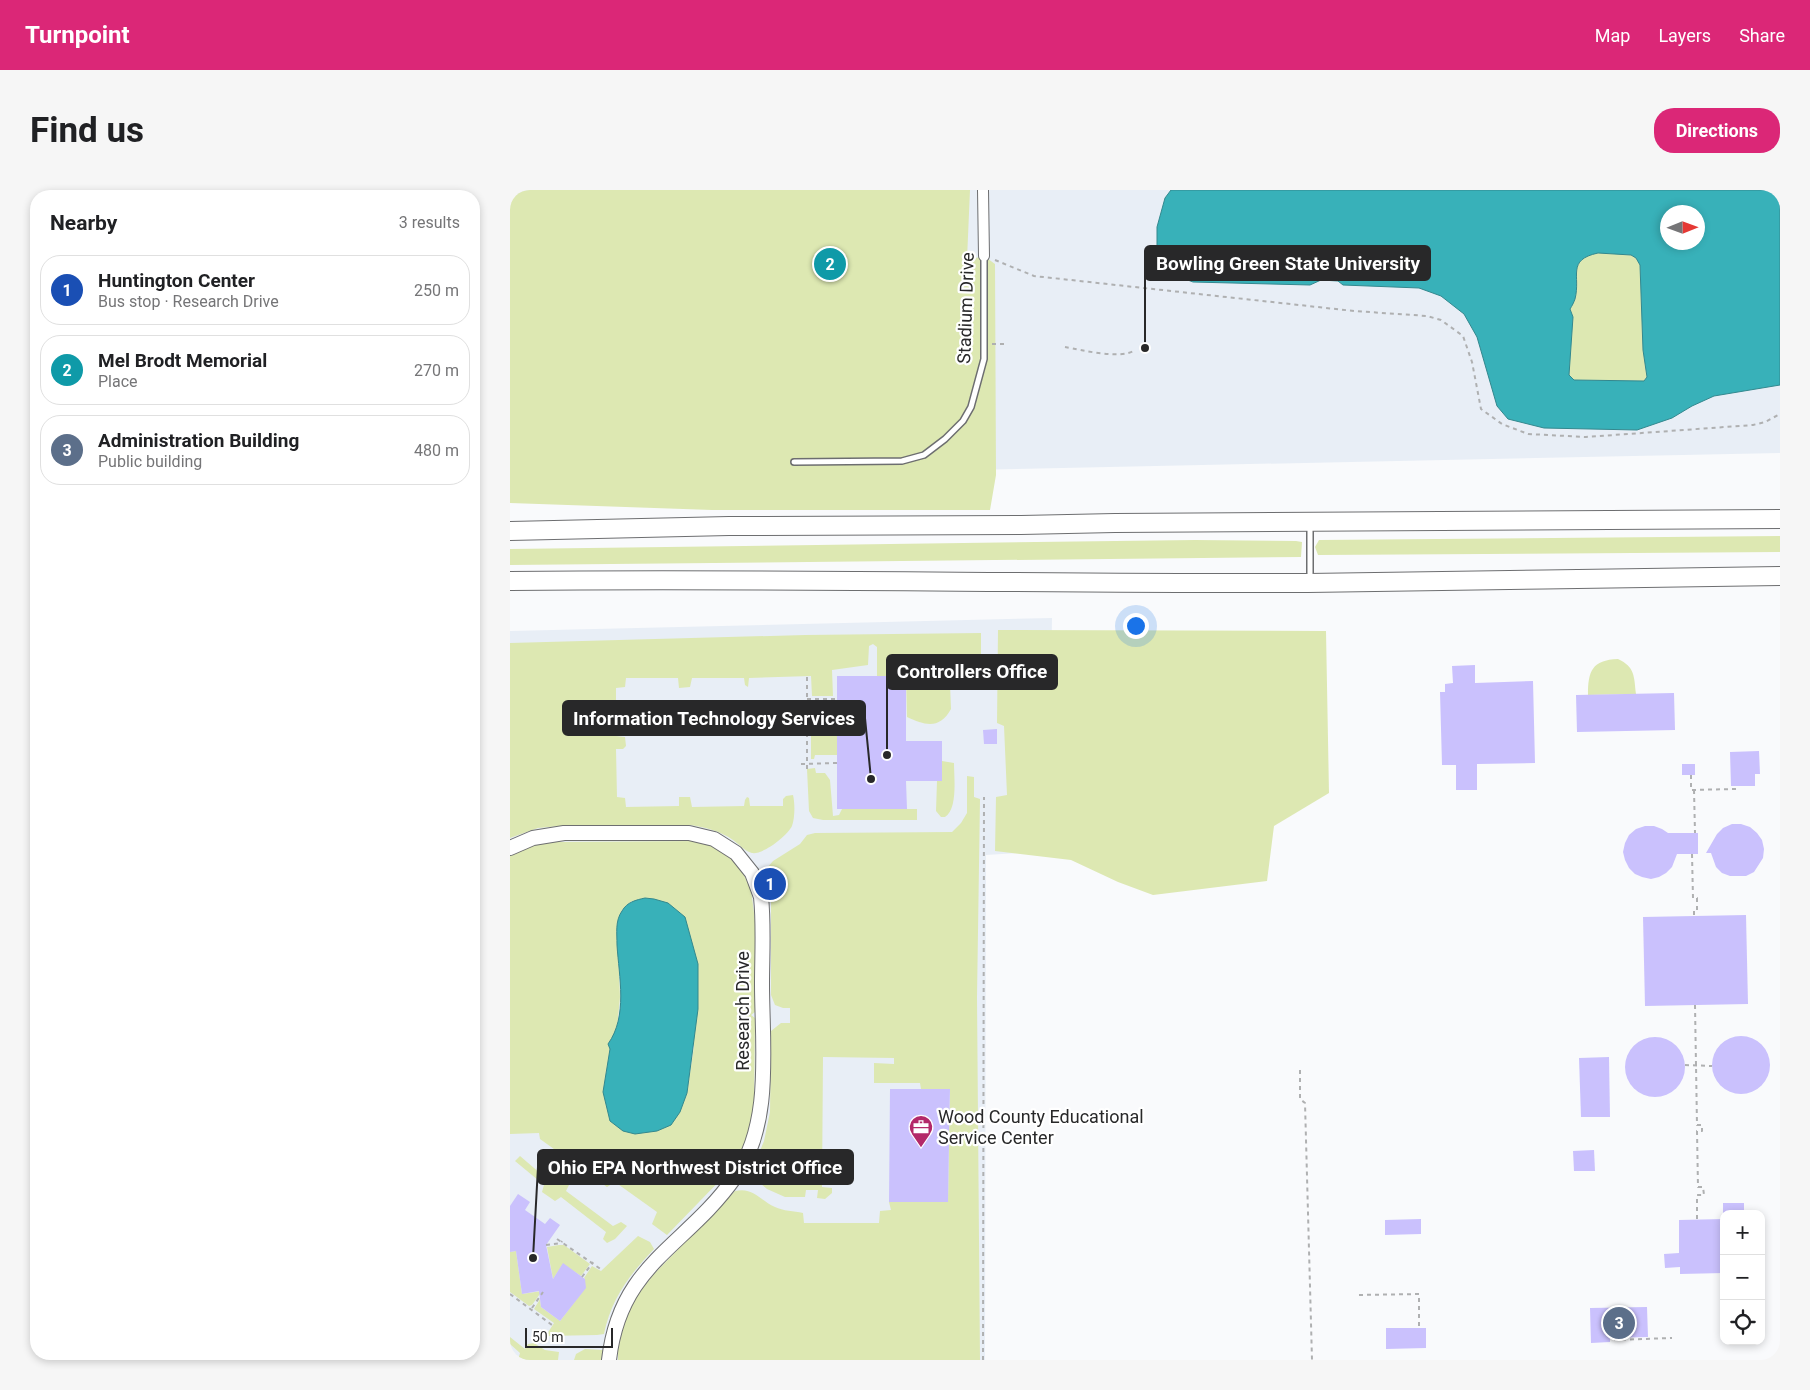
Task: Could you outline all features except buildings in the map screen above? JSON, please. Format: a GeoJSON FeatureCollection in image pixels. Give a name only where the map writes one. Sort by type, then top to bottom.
{"type":"FeatureCollection","features":[{"type":"Feature","properties":{"kind":"highway"},"geometry":{"type":"LineString","coordinates":[[510,520],[729,526]]}},
{"type":"Feature","properties":{"kind":"highway"},"geometry":{"type":"LineString","coordinates":[[510,530],[729,526],[1780,520]]}},
{"type":"Feature","properties":{"kind":"highway"},"geometry":{"type":"LineString","coordinates":[[510,581],[671,579],[1024,583],[1310,583],[1780,576]]}},
{"type":"Feature","properties":{"kind":"street","name":"Stadium Drive"},"geometry":{"type":"LineString","coordinates":[[983,190],[984,256]]}},
{"type":"Feature","properties":{"kind":"street","name":"Research Drive"},"geometry":{"type":"LineString","coordinates":[[510,848],[533,838],[564,833],[661,832],[698,835],[714,839],[736,853],[752,872],[761,897],[762,1093],[757,1128],[752,1145],[745,1161],[725,1190],[651,1264],[629,1293],[615,1326],[609,1360]]}},
{"type":"Feature","properties":{"kind":"lane","name":"Stadium Drive"},"geometry":{"type":"LineString","coordinates":[[794,462],[902,461],[924,455],[945,439],[963,421],[971,407],[984,359],[984,256]]}},
{"type":"Feature","properties":{"kind":"lane"},"geometry":{"type":"LineString","coordinates":[[1310,523],[1310,583]]}},
{"type":"Feature","properties":{"kind":"path"},"geometry":{"type":"LineString","coordinates":[[984,256],[1034,276],[1354,311],[1400,313],[1441,320],[1463,336],[1472,362],[1481,409],[1502,424],[1528,434],[1586,437],[1753,425],[1765,422],[1780,414]]}},
{"type":"Feature","properties":{"kind":"path"},"geometry":{"type":"LineString","coordinates":[[984,344],[1004,344]]}},
{"type":"Feature","properties":{"kind":"path"},"geometry":{"type":"LineString","coordinates":[[1065,348],[1130,354],[1135,350]]}},
{"type":"Feature","properties":{"kind":"path"},"geometry":{"type":"LineString","coordinates":[[807,677],[807,769]]}},
{"type":"Feature","properties":{"kind":"path"},"geometry":{"type":"LineString","coordinates":[[807,699],[837,699]]}},
{"type":"Feature","properties":{"kind":"path"},"geometry":{"type":"LineString","coordinates":[[829,699],[830,703]]}},
{"type":"Feature","properties":{"kind":"path"},"geometry":{"type":"LineString","coordinates":[[801,764],[837,764]]}},
{"type":"Feature","properties":{"kind":"path"},"geometry":{"type":"LineString","coordinates":[[1691,775],[1692,790],[1694,790],[1695,833]]}},
{"type":"Feature","properties":{"kind":"path"},"geometry":{"type":"LineString","coordinates":[[1694,790],[1736,789]]}},
{"type":"Feature","properties":{"kind":"path"},"geometry":{"type":"LineString","coordinates":[[983,1360],[984,798]]}},
{"type":"Feature","properties":{"kind":"path"},"geometry":{"type":"LineString","coordinates":[[1692,854],[1693,898],[1697,898],[1698,910],[1694,910],[1694,916]]}},
{"type":"Feature","properties":{"kind":"path"},"geometry":{"type":"LineString","coordinates":[[1695,1005],[1696,1125],[1702,1125],[1702,1131],[1697,1131],[1698,1187],[1704,1187],[1704,1194],[1697,1195],[1697,1219]]}},
{"type":"Feature","properties":{"kind":"path"},"geometry":{"type":"LineString","coordinates":[[1684,1066],[1712,1066]]}},
{"type":"Feature","properties":{"kind":"path"},"geometry":{"type":"LineString","coordinates":[[1300,1070],[1300,1098],[1305,1103],[1312,1360]]}},
{"type":"Feature","properties":{"kind":"path"},"geometry":{"type":"LineString","coordinates":[[557,1239],[602,1270]]}},
{"type":"Feature","properties":{"kind":"path"},"geometry":{"type":"LineString","coordinates":[[546,1245],[562,1242]]}},
{"type":"Feature","properties":{"kind":"path"},"geometry":{"type":"LineString","coordinates":[[582,1277],[593,1263]]}},
{"type":"Feature","properties":{"kind":"path"},"geometry":{"type":"LineString","coordinates":[[532,1309],[543,1292]]}},
{"type":"Feature","properties":{"kind":"path"},"geometry":{"type":"LineString","coordinates":[[510,1294],[552,1325]]}},
{"type":"Feature","properties":{"kind":"path"},"geometry":{"type":"LineString","coordinates":[[1359,1295],[1419,1294],[1419,1328]]}},
{"type":"Feature","properties":{"kind":"path"},"geometry":{"type":"LineString","coordinates":[[1614,1340],[1672,1338]]}},
{"type":"Feature","properties":{"kind":"shaded area"},"geometry":{"type":"Polygon","coordinates":[[[510,190],[1780,190],[1780,453],[774,474],[510,190]]]}},
{"type":"Feature","properties":{"kind":"shaded area"},"geometry":{"type":"Polygon","coordinates":[[[1052,618],[1048,851],[986,855],[985,1360],[510,1360],[510,631],[1052,618]]]}},
{"type":"Feature","properties":{"kind":"green space"},"geometry":{"type":"Polygon","coordinates":[[[510,190],[970,190],[967,260],[984,256],[995,264],[996,475],[990,510],[712,510],[510,503],[510,190]]]}},
{"type":"Feature","properties":{"kind":"green space"},"geometry":{"type":"Polygon","coordinates":[[[1598,252],[1631,255],[1636,258],[1640,265],[1643,350],[1647,377],[1644,381],[1574,380],[1569,375],[1573,317],[1570,309],[1575,299],[1578,264],[1588,255],[1598,252]]]}},
{"type":"Feature","properties":{"kind":"green space"},"geometry":{"type":"Polygon","coordinates":[[[1780,536],[1780,552],[1318,555],[1315,547],[1319,540],[1780,536]]]}},
{"type":"Feature","properties":{"kind":"green space"},"geometry":{"type":"Polygon","coordinates":[[[1195,540],[1296,541],[1302,542],[1301,557],[510,565],[510,549],[1195,540]]]}},
{"type":"Feature","properties":{"kind":"green space"},"geometry":{"type":"Polygon","coordinates":[[[998,630],[1326,631],[1329,793],[1274,826],[1267,881],[1153,895],[1118,882],[1071,860],[995,851],[996,797],[1007,795],[1004,726],[997,723],[998,630]]]}},
{"type":"Feature","properties":{"kind":"green space"},"geometry":{"type":"Polygon","coordinates":[[[981,633],[981,661],[967,683],[950,684],[951,709],[942,720],[932,724],[926,724],[907,717],[906,676],[877,676],[877,647],[873,644],[869,646],[868,665],[832,670],[833,696],[812,696],[811,676],[749,678],[748,687],[745,685],[744,678],[692,678],[690,687],[679,688],[678,678],[626,678],[625,687],[616,688],[616,736],[625,737],[626,746],[623,749],[616,749],[617,797],[625,798],[626,807],[679,806],[679,797],[690,797],[692,807],[744,806],[747,797],[749,798],[750,806],[783,806],[783,799],[786,796],[793,795],[794,819],[792,826],[780,839],[762,851],[757,853],[749,852],[723,834],[707,828],[689,825],[560,826],[538,828],[510,838],[510,643],[805,635],[981,633]]]}},
{"type":"Feature","properties":{"kind":"green space"},"geometry":{"type":"Polygon","coordinates":[[[1618,659],[1631,669],[1636,694],[1588,695],[1589,679],[1593,668],[1602,662],[1618,659]]]}},
{"type":"Feature","properties":{"kind":"green space"},"geometry":{"type":"Polygon","coordinates":[[[811,701],[828,704],[821,716],[827,727],[837,729],[837,755],[815,755],[814,759],[811,759],[811,701]]]}},
{"type":"Feature","properties":{"kind":"green space"},"geometry":{"type":"Polygon","coordinates":[[[942,761],[954,763],[954,800],[949,813],[945,817],[941,817],[936,811],[937,781],[942,761]]]}},
{"type":"Feature","properties":{"kind":"green space"},"geometry":{"type":"Polygon","coordinates":[[[815,768],[816,773],[825,773],[830,780],[833,816],[839,815],[842,809],[917,809],[917,820],[823,820],[813,818],[809,811],[807,769],[815,768]]]}},
{"type":"Feature","properties":{"kind":"green space"},"geometry":{"type":"Polygon","coordinates":[[[967,776],[974,777],[974,797],[980,799],[977,997],[980,1360],[618,1360],[618,1349],[624,1323],[635,1298],[653,1275],[735,1191],[752,1192],[778,1208],[803,1213],[804,1223],[879,1223],[880,1211],[891,1210],[889,1202],[948,1202],[949,1143],[960,1144],[960,1133],[949,1133],[950,1089],[921,1089],[920,1083],[874,1083],[874,1063],[894,1064],[894,1058],[823,1057],[822,1187],[832,1188],[832,1193],[825,1199],[817,1198],[818,1190],[806,1190],[805,1197],[785,1197],[767,1189],[755,1179],[753,1168],[764,1141],[770,1112],[771,1031],[781,1023],[790,1023],[790,1008],[775,1005],[771,995],[771,903],[766,877],[767,868],[773,861],[800,844],[807,835],[815,833],[952,832],[967,813],[967,776]]]}},
{"type":"Feature","properties":{"kind":"green space"},"geometry":{"type":"Polygon","coordinates":[[[697,841],[720,849],[739,865],[751,889],[755,921],[755,1012],[751,1015],[755,1018],[754,1115],[744,1145],[732,1168],[667,1235],[652,1224],[657,1212],[615,1182],[607,1187],[540,1139],[539,1133],[510,1134],[510,856],[532,846],[550,842],[697,841]],[[632,901],[622,910],[617,923],[620,997],[617,1029],[610,1049],[603,1092],[680,1112],[687,1093],[694,1046],[632,901]]]}},
{"type":"Feature","properties":{"kind":"green space"},"geometry":{"type":"Polygon","coordinates":[[[520,1156],[548,1180],[553,1175],[558,1174],[570,1183],[566,1191],[613,1226],[621,1222],[627,1226],[615,1239],[607,1243],[603,1239],[606,1232],[561,1197],[555,1201],[542,1192],[544,1185],[515,1161],[520,1156]]]}},
{"type":"Feature","properties":{"kind":"green space"},"geometry":{"type":"Polygon","coordinates":[[[638,1236],[650,1242],[654,1249],[629,1278],[617,1298],[611,1309],[604,1334],[548,1336],[547,1334],[554,1323],[534,1309],[540,1299],[541,1307],[560,1321],[585,1288],[584,1278],[592,1266],[601,1271],[638,1236]]]}},
{"type":"Feature","properties":{"kind":"green space"},"geometry":{"type":"Polygon","coordinates":[[[564,1245],[590,1264],[581,1276],[563,1264],[553,1279],[547,1247],[564,1245]]]}},
{"type":"Feature","properties":{"kind":"green space"},"geometry":{"type":"Polygon","coordinates":[[[516,1251],[522,1294],[542,1291],[532,1305],[529,1306],[510,1292],[510,1252],[516,1251]]]}},
{"type":"Feature","properties":{"kind":"green space"},"geometry":{"type":"Polygon","coordinates":[[[510,1337],[525,1349],[528,1344],[534,1343],[545,1350],[559,1352],[558,1360],[518,1360],[520,1353],[510,1344],[510,1337]]]}},
{"type":"Feature","properties":{"kind":"green space"},"geometry":{"type":"Polygon","coordinates":[[[585,1349],[603,1350],[602,1360],[574,1360],[576,1354],[585,1349]]]}},
{"type":"Feature","properties":{"kind":"water"},"geometry":{"type":"Polygon","coordinates":[[[1171,190],[1780,190],[1780,385],[1714,396],[1672,418],[1637,430],[1544,428],[1508,419],[1497,406],[1477,337],[1464,314],[1441,296],[1419,288],[1343,285],[1338,281],[1321,280],[1310,285],[1193,282],[1172,274],[1157,255],[1157,227],[1165,198],[1171,190]],[[1598,253],[1588,256],[1578,265],[1575,299],[1570,309],[1573,317],[1569,375],[1574,380],[1644,381],[1647,377],[1643,350],[1640,265],[1636,258],[1631,255],[1598,253]]]}},
{"type":"Feature","properties":{"kind":"water"},"geometry":{"type":"Polygon","coordinates":[[[645,898],[668,903],[685,917],[698,964],[698,1009],[687,1093],[680,1112],[671,1125],[657,1131],[635,1134],[623,1131],[610,1121],[603,1092],[610,1049],[608,1044],[614,1033],[620,1009],[617,923],[626,905],[645,898]]]}},
{"type":"Feature","properties":{"kind":"place","name":"Mel Brodt Memorial"},"geometry":{"type":"Point","coordinates":[830,264]}},
{"type":"Feature","properties":{"kind":"place","name":"Bowling Green State University"},"geometry":{"type":"Point","coordinates":[1145,348]}},
{"type":"Feature","properties":{"kind":"place","name":"Controllers Office"},"geometry":{"type":"Point","coordinates":[887,755]}},
{"type":"Feature","properties":{"kind":"place","name":"Information Technology Services"},"geometry":{"type":"Point","coordinates":[871,779]}},
{"type":"Feature","properties":{"kind":"place","name":"Huntington Center"},"geometry":{"type":"Point","coordinates":[770,884]}},
{"type":"Feature","properties":{"kind":"place","name":"Wood County Educational Service Center"},"geometry":{"type":"Point","coordinates":[921,1148]}},
{"type":"Feature","properties":{"kind":"place","name":"Ohio EPA Northwest District Office"},"geometry":{"type":"Point","coordinates":[533,1258]}},
{"type":"Feature","properties":{"kind":"place","name":"Administration Building"},"geometry":{"type":"Point","coordinates":[1619,1323]}}]}
